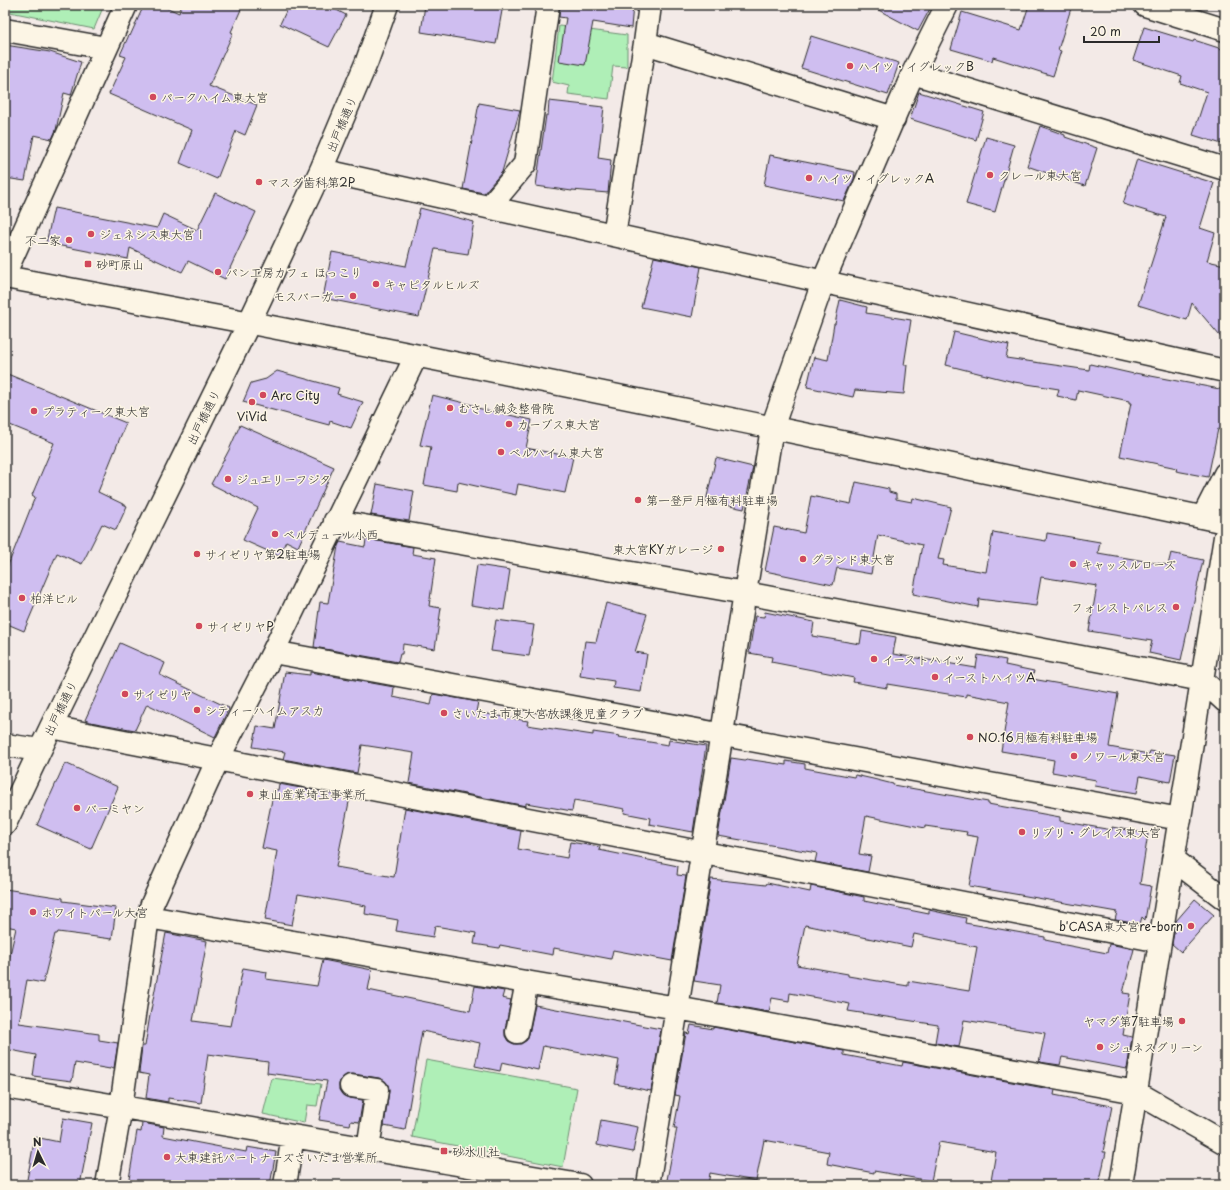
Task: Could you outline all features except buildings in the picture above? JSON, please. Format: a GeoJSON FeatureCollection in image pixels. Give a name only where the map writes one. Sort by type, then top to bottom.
{"type":"FeatureCollection","features":[{"type":"Feature","properties":{"kind":"street"},"geometry":{"type":"LineString","coordinates":[[5,273],[126,5]]}},
{"type":"Feature","properties":{"kind":"street","name":"出戸橋通り"},"geometry":{"type":"LineString","coordinates":[[5,824],[249,323],[321,170],[367,61],[387,5]]}},
{"type":"Feature","properties":{"kind":"street"},"geometry":{"type":"LineString","coordinates":[[489,208],[525,164],[548,5]]}},
{"type":"Feature","properties":{"kind":"street"},"geometry":{"type":"LineString","coordinates":[[614,235],[650,5]]}},
{"type":"Feature","properties":{"kind":"street"},"geometry":{"type":"LineString","coordinates":[[648,1185],[772,428],[823,282],[913,73],[947,5]]}},
{"type":"Feature","properties":{"kind":"street"},"geometry":{"type":"LineString","coordinates":[[1145,5],[1225,30]]}},
{"type":"Feature","properties":{"kind":"street"},"geometry":{"type":"LineString","coordinates":[[5,30],[106,48]]}},
{"type":"Feature","properties":{"kind":"street"},"geometry":{"type":"LineString","coordinates":[[645,43],[894,119]]}},
{"type":"Feature","properties":{"kind":"street"},"geometry":{"type":"LineString","coordinates":[[913,73],[1225,169]]}},
{"type":"Feature","properties":{"kind":"street"},"geometry":{"type":"LineString","coordinates":[[321,170],[1225,371]]}},
{"type":"Feature","properties":{"kind":"street"},"geometry":{"type":"LineString","coordinates":[[5,278],[249,323],[416,356],[1225,522]]}},
{"type":"Feature","properties":{"kind":"street"},"geometry":{"type":"LineString","coordinates":[[107,1185],[121,1107],[148,917],[152,904],[218,759],[273,652],[416,356]]}},
{"type":"Feature","properties":{"kind":"street"},"geometry":{"type":"LineString","coordinates":[[1204,517],[1225,474]]}},
{"type":"Feature","properties":{"kind":"street"},"geometry":{"type":"LineString","coordinates":[[335,521],[745,592],[1202,680],[1225,701]]}},
{"type":"Feature","properties":{"kind":"street"},"geometry":{"type":"LineString","coordinates":[[1121,1185],[1225,537]]}},
{"type":"Feature","properties":{"kind":"street"},"geometry":{"type":"LineString","coordinates":[[273,652],[1180,818]]}},
{"type":"Feature","properties":{"kind":"street"},"geometry":{"type":"LineString","coordinates":[[51,727],[1160,941]]}},
{"type":"Feature","properties":{"kind":"street"},"geometry":{"type":"LineString","coordinates":[[5,745],[40,750]]}},
{"type":"Feature","properties":{"kind":"street"},"geometry":{"type":"LineString","coordinates":[[1173,859],[1225,899]]}},
{"type":"Feature","properties":{"kind":"street"},"geometry":{"type":"LineString","coordinates":[[148,917],[677,1008],[1136,1092],[1225,1143]]}},
{"type":"Feature","properties":{"kind":"street"},"geometry":{"type":"LineString","coordinates":[[516,1032],[527,982]]}},
{"type":"Feature","properties":{"kind":"street"},"geometry":{"type":"LineString","coordinates":[[350,1086],[377,1090],[368,1149]]}},
{"type":"Feature","properties":{"kind":"street"},"geometry":{"type":"LineString","coordinates":[[5,1087],[580,1185]]}},
{"type":"Feature","properties":{"kind":"street"},"geometry":{"type":"LineString","coordinates":[[284,1185],[293,1136]]}},
{"type":"Feature","properties":{"kind":"green space"},"geometry":{"type":"Polygon","coordinates":[[[5,5],[104,5],[94,29],[5,11],[5,5]]]}},
{"type":"Feature","properties":{"kind":"green space"},"geometry":{"type":"Polygon","coordinates":[[[559,26],[627,35],[627,67],[613,66],[609,99],[568,94],[569,86],[552,82],[559,26]]]}},
{"type":"Feature","properties":{"kind":"green space"},"geometry":{"type":"Polygon","coordinates":[[[426,1060],[577,1088],[563,1167],[412,1137],[426,1060]]]}},
{"type":"Feature","properties":{"kind":"green space"},"geometry":{"type":"Polygon","coordinates":[[[272,1078],[321,1084],[317,1106],[307,1105],[304,1123],[263,1114],[272,1078]]]}},
{"type":"Feature","properties":{"kind":"place","name":"ハイツ・イグレックB"},"geometry":{"type":"Point","coordinates":[850,66]}},
{"type":"Feature","properties":{"kind":"place","name":"パークハイム東大宮"},"geometry":{"type":"Point","coordinates":[153,97]}},
{"type":"Feature","properties":{"kind":"place","name":"クレール東大宮"},"geometry":{"type":"Point","coordinates":[990,175]}},
{"type":"Feature","properties":{"kind":"place","name":"ハイツ・イグレックA"},"geometry":{"type":"Point","coordinates":[809,178]}},
{"type":"Feature","properties":{"kind":"place","name":"マスダ歯科第2P"},"geometry":{"type":"Point","coordinates":[259,182]}},
{"type":"Feature","properties":{"kind":"place","name":"ジェネシス東大宮Ⅰ"},"geometry":{"type":"Point","coordinates":[91,234]}},
{"type":"Feature","properties":{"kind":"place","name":"不二家"},"geometry":{"type":"Point","coordinates":[69,240]}},
{"type":"Feature","properties":{"kind":"place","name":"砂町原山"},"geometry":{"type":"Point","coordinates":[88,264]}},
{"type":"Feature","properties":{"kind":"place","name":"パン工房カフェ ほっこり"},"geometry":{"type":"Point","coordinates":[218,272]}},
{"type":"Feature","properties":{"kind":"place","name":"キャピタルヒルズ"},"geometry":{"type":"Point","coordinates":[376,284]}},
{"type":"Feature","properties":{"kind":"place","name":"モスバーガー"},"geometry":{"type":"Point","coordinates":[353,296]}},
{"type":"Feature","properties":{"kind":"place","name":"Arc City"},"geometry":{"type":"Point","coordinates":[263,395]}},
{"type":"Feature","properties":{"kind":"place","name":"ViVid"},"geometry":{"type":"Point","coordinates":[252,402]}},
{"type":"Feature","properties":{"kind":"place","name":"むさし鍼灸整骨院"},"geometry":{"type":"Point","coordinates":[450,408]}},
{"type":"Feature","properties":{"kind":"place","name":"プラティーク東大宮"},"geometry":{"type":"Point","coordinates":[34,411]}},
{"type":"Feature","properties":{"kind":"place","name":"カーブス東大宮"},"geometry":{"type":"Point","coordinates":[509,424]}},
{"type":"Feature","properties":{"kind":"place","name":"ベルハイム東大宮"},"geometry":{"type":"Point","coordinates":[501,452]}},
{"type":"Feature","properties":{"kind":"place","name":"ジュエリーフジタ"},"geometry":{"type":"Point","coordinates":[228,479]}},
{"type":"Feature","properties":{"kind":"place","name":"第一登戸月極有料駐車場"},"geometry":{"type":"Point","coordinates":[638,500]}},
{"type":"Feature","properties":{"kind":"place","name":"ベルデュール小西"},"geometry":{"type":"Point","coordinates":[275,534]}},
{"type":"Feature","properties":{"kind":"place","name":"東大宮KYガレージ"},"geometry":{"type":"Point","coordinates":[721,549]}},
{"type":"Feature","properties":{"kind":"place","name":"サイゼリヤ第2駐車場"},"geometry":{"type":"Point","coordinates":[197,554]}},
{"type":"Feature","properties":{"kind":"place","name":"グランド東大宮"},"geometry":{"type":"Point","coordinates":[803,559]}},
{"type":"Feature","properties":{"kind":"place","name":"キャッスルローズ"},"geometry":{"type":"Point","coordinates":[1073,564]}},
{"type":"Feature","properties":{"kind":"place","name":"柏洋ビル"},"geometry":{"type":"Point","coordinates":[22,598]}},
{"type":"Feature","properties":{"kind":"place","name":"フォレストパレス"},"geometry":{"type":"Point","coordinates":[1176,607]}},
{"type":"Feature","properties":{"kind":"place","name":"サイゼリヤP"},"geometry":{"type":"Point","coordinates":[199,626]}},
{"type":"Feature","properties":{"kind":"place","name":"イーストハイツ"},"geometry":{"type":"Point","coordinates":[874,659]}},
{"type":"Feature","properties":{"kind":"place","name":"イーストハイツA"},"geometry":{"type":"Point","coordinates":[935,677]}},
{"type":"Feature","properties":{"kind":"place","name":"サイゼリヤ"},"geometry":{"type":"Point","coordinates":[125,694]}},
{"type":"Feature","properties":{"kind":"place","name":"シティーハイムアスカ"},"geometry":{"type":"Point","coordinates":[197,710]}},
{"type":"Feature","properties":{"kind":"place","name":"さいたま市東大宮放課後児童クラブ"},"geometry":{"type":"Point","coordinates":[444,713]}},
{"type":"Feature","properties":{"kind":"place","name":"NO.16月極有料駐車場"},"geometry":{"type":"Point","coordinates":[970,737]}},
{"type":"Feature","properties":{"kind":"place","name":"ノワール東大宮"},"geometry":{"type":"Point","coordinates":[1074,756]}},
{"type":"Feature","properties":{"kind":"place","name":"東山産業埼玉事業所"},"geometry":{"type":"Point","coordinates":[250,794]}},
{"type":"Feature","properties":{"kind":"place","name":"バーミヤン"},"geometry":{"type":"Point","coordinates":[77,808]}},
{"type":"Feature","properties":{"kind":"place","name":"リブリ・グレイス東大宮"},"geometry":{"type":"Point","coordinates":[1022,832]}},
{"type":"Feature","properties":{"kind":"place","name":"ホワイトパール大宮"},"geometry":{"type":"Point","coordinates":[33,912]}},
{"type":"Feature","properties":{"kind":"place","name":"b'CASA東大宮re-born"},"geometry":{"type":"Point","coordinates":[1191,926]}},
{"type":"Feature","properties":{"kind":"place","name":"ヤマダ第7駐車場"},"geometry":{"type":"Point","coordinates":[1182,1021]}},
{"type":"Feature","properties":{"kind":"place","name":"ジュネスグリーン"},"geometry":{"type":"Point","coordinates":[1100,1047]}},
{"type":"Feature","properties":{"kind":"place","name":"砂氷川社"},"geometry":{"type":"Point","coordinates":[444,1151]}},
{"type":"Feature","properties":{"kind":"place","name":"大東建託パートナーズさいたま営業所"},"geometry":{"type":"Point","coordinates":[167,1157]}}]}
